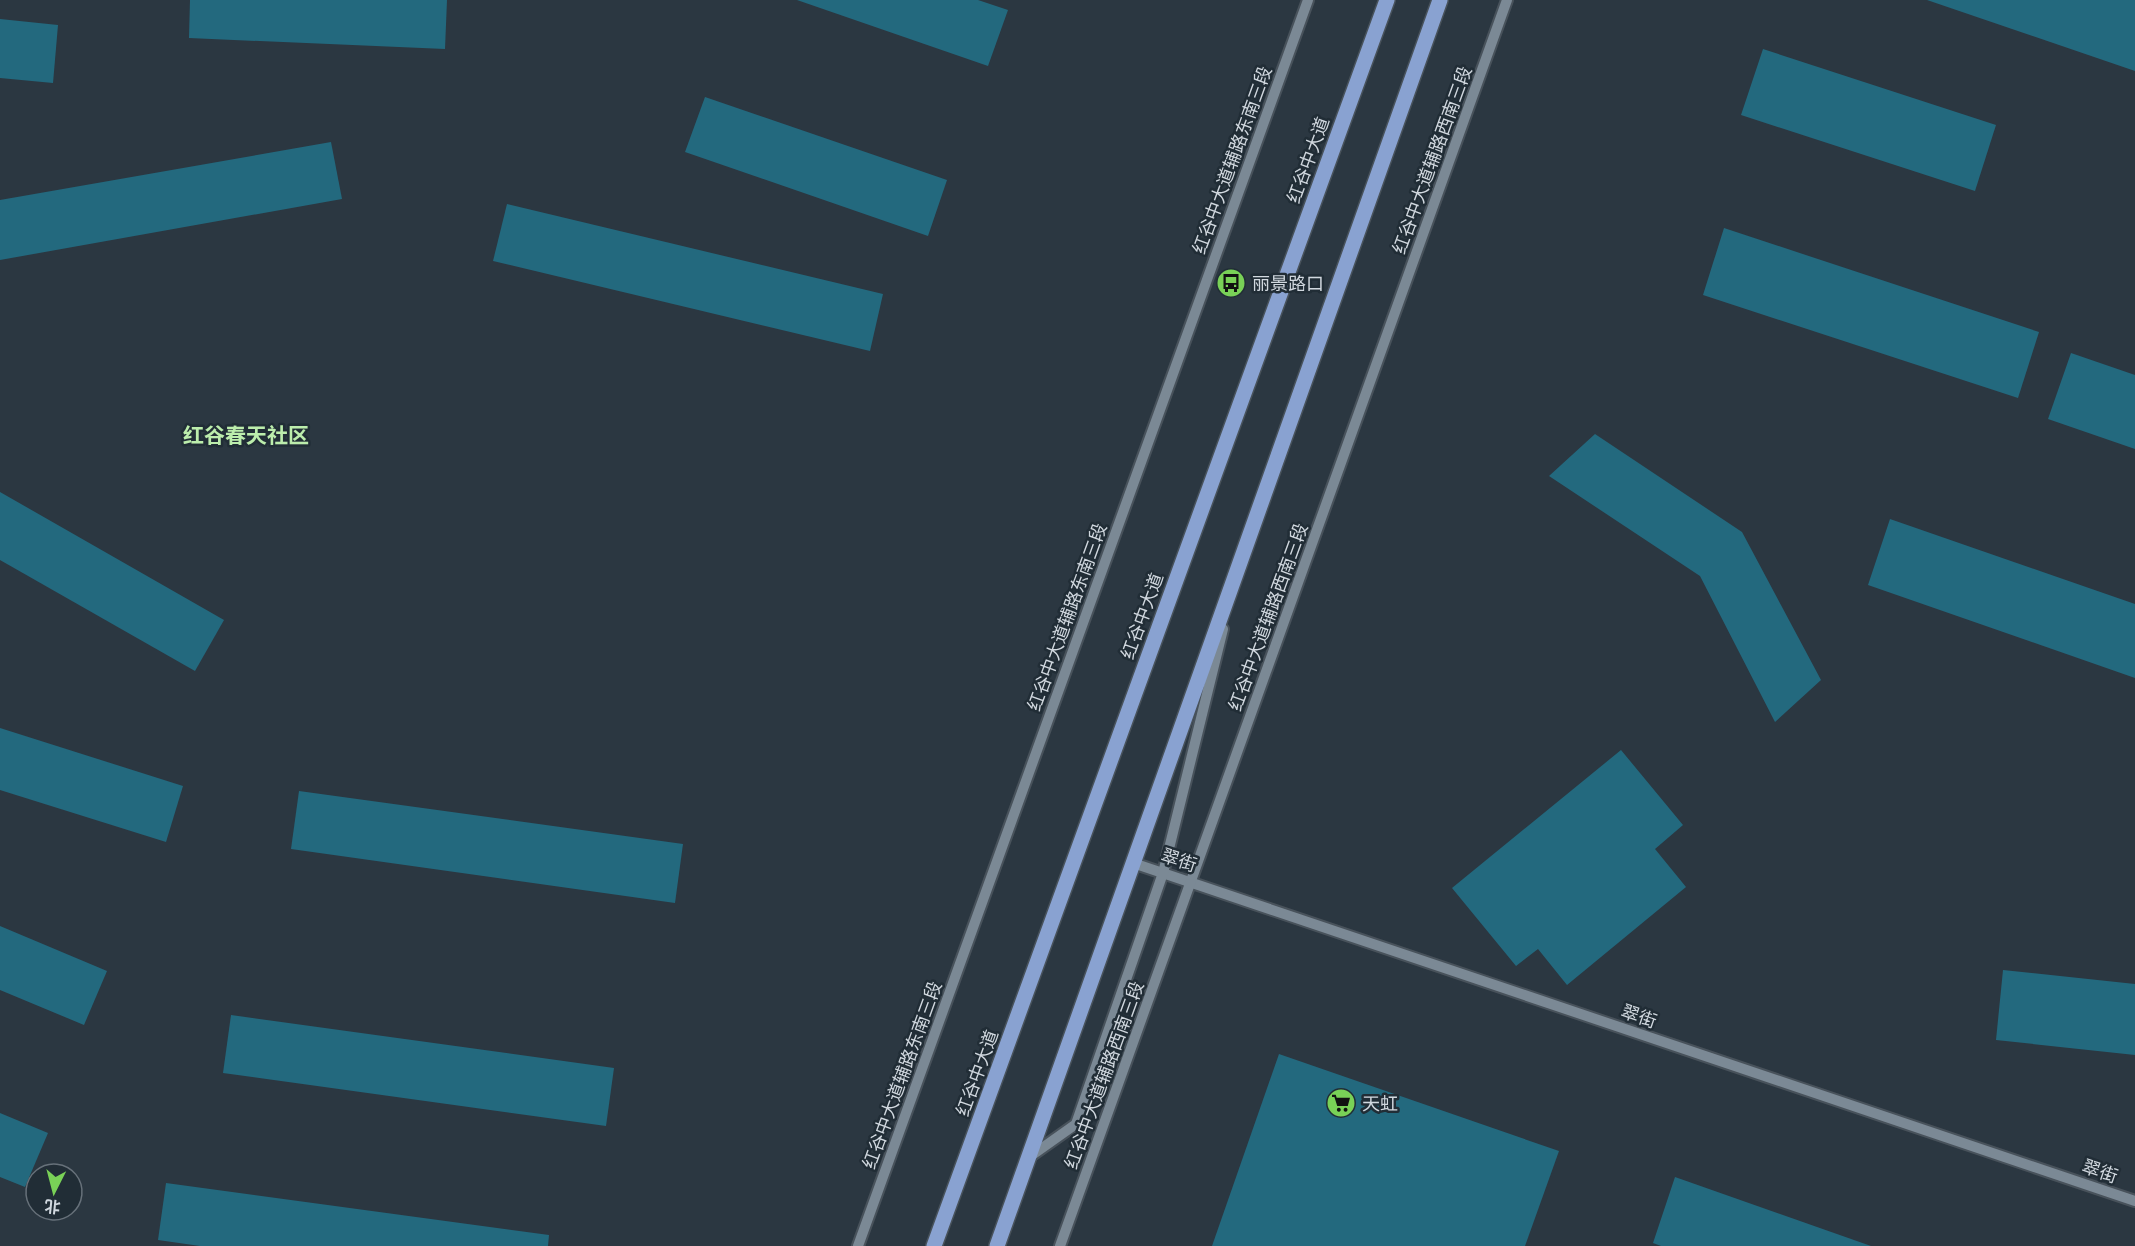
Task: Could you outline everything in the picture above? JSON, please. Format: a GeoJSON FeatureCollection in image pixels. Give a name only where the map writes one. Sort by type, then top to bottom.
{"type":"FeatureCollection","features":[{"type":"Feature","properties":{"kind":"main road","name":"红谷中大道"},"geometry":{"type":"LineString","coordinates":[[934,1246],[1387,0]]}},
{"type":"Feature","properties":{"kind":"main road"},"geometry":{"type":"LineString","coordinates":[[996,1246],[1440,0]]}},
{"type":"Feature","properties":{"kind":"street","name":"红谷中大道辅路东南三段"},"geometry":{"type":"LineString","coordinates":[[858,1246],[1308,0]]}},
{"type":"Feature","properties":{"kind":"street","name":"红谷中大道辅路西南三段"},"geometry":{"type":"LineString","coordinates":[[1060,1246],[1507,0]]}},
{"type":"Feature","properties":{"kind":"street"},"geometry":{"type":"LineString","coordinates":[[1028,1158],[1076,1124],[1163,873],[1237,572]]}},
{"type":"Feature","properties":{"kind":"street","name":"翠街"},"geometry":{"type":"LineString","coordinates":[[1133,862],[2135,1201]]}},
{"type":"Feature","properties":{"kind":"building"},"geometry":{"type":"Polygon","coordinates":[[[190,0],[447,0],[445,49],[189,38],[190,0]]]}},
{"type":"Feature","properties":{"kind":"building"},"geometry":{"type":"Polygon","coordinates":[[[797,0],[978,0],[1008,10],[988,66],[797,0]]]}},
{"type":"Feature","properties":{"kind":"building"},"geometry":{"type":"Polygon","coordinates":[[[1927,0],[2135,0],[2135,71],[1927,0]]]}},
{"type":"Feature","properties":{"kind":"building"},"geometry":{"type":"Polygon","coordinates":[[[0,19],[58,25],[53,83],[0,78],[0,19]]]}},
{"type":"Feature","properties":{"kind":"building"},"geometry":{"type":"Polygon","coordinates":[[[1763,49],[1996,125],[1975,191],[1741,115],[1763,49]]]}},
{"type":"Feature","properties":{"kind":"building"},"geometry":{"type":"Polygon","coordinates":[[[705,97],[947,180],[928,236],[685,152],[705,97]]]}},
{"type":"Feature","properties":{"kind":"building"},"geometry":{"type":"Polygon","coordinates":[[[331,142],[342,199],[0,260],[0,200],[331,142]]]}},
{"type":"Feature","properties":{"kind":"building"},"geometry":{"type":"Polygon","coordinates":[[[507,204],[883,294],[870,351],[493,261],[507,204]]]}},
{"type":"Feature","properties":{"kind":"building"},"geometry":{"type":"Polygon","coordinates":[[[1724,228],[2039,332],[2018,398],[1703,295],[1724,228]]]}},
{"type":"Feature","properties":{"kind":"building"},"geometry":{"type":"Polygon","coordinates":[[[2071,353],[2135,375],[2135,449],[2048,419],[2071,353]]]}},
{"type":"Feature","properties":{"kind":"building"},"geometry":{"type":"Polygon","coordinates":[[[1595,434],[1742,532],[1821,680],[1775,722],[1700,576],[1549,476],[1595,434]]]}},
{"type":"Feature","properties":{"kind":"building"},"geometry":{"type":"Polygon","coordinates":[[[0,492],[224,620],[195,671],[0,560],[0,492]]]}},
{"type":"Feature","properties":{"kind":"building"},"geometry":{"type":"Polygon","coordinates":[[[1890,519],[2135,604],[2135,678],[1868,585],[1890,519]]]}},
{"type":"Feature","properties":{"kind":"building"},"geometry":{"type":"Polygon","coordinates":[[[0,728],[183,786],[166,842],[0,790],[0,728]]]}},
{"type":"Feature","properties":{"kind":"building"},"geometry":{"type":"Polygon","coordinates":[[[1621,750],[1683,825],[1655,849],[1686,887],[1567,985],[1538,949],[1516,966],[1452,888],[1621,750]]]}},
{"type":"Feature","properties":{"kind":"building"},"geometry":{"type":"Polygon","coordinates":[[[299,791],[683,844],[675,903],[291,849],[299,791]]]}},
{"type":"Feature","properties":{"kind":"building"},"geometry":{"type":"Polygon","coordinates":[[[0,926],[107,971],[84,1025],[0,990],[0,926]]]}},
{"type":"Feature","properties":{"kind":"building"},"geometry":{"type":"Polygon","coordinates":[[[2003,970],[2135,984],[2135,1055],[1996,1040],[2003,970]]]}},
{"type":"Feature","properties":{"kind":"building"},"geometry":{"type":"Polygon","coordinates":[[[231,1015],[614,1068],[606,1126],[223,1073],[231,1015]]]}},
{"type":"Feature","properties":{"kind":"building","name":"天虹"},"geometry":{"type":"Polygon","coordinates":[[[1279,1054],[1559,1151],[1525,1246],[1212,1246],[1279,1054]]]}},
{"type":"Feature","properties":{"kind":"building"},"geometry":{"type":"Polygon","coordinates":[[[0,1113],[48,1133],[36,1162],[24,1162],[24,1187],[0,1177],[0,1113]]]}},
{"type":"Feature","properties":{"kind":"building"},"geometry":{"type":"Polygon","coordinates":[[[1675,1177],[1871,1246],[1661,1246],[1653,1243],[1675,1177]]]}},
{"type":"Feature","properties":{"kind":"building"},"geometry":{"type":"Polygon","coordinates":[[[166,1183],[549,1235],[548,1246],[200,1246],[158,1240],[166,1183]]]}},
{"type":"Feature","properties":{"kind":"place","name":"丽景路口"},"geometry":{"type":"Point","coordinates":[1231,283]}},
{"type":"Feature","properties":{"kind":"place","name":"天虹"},"geometry":{"type":"Point","coordinates":[1341,1103]}},
{"type":"Feature","properties":{"kind":"district","name":"红谷春天社区"},"geometry":{"type":"Point","coordinates":[246,435]}}]}
